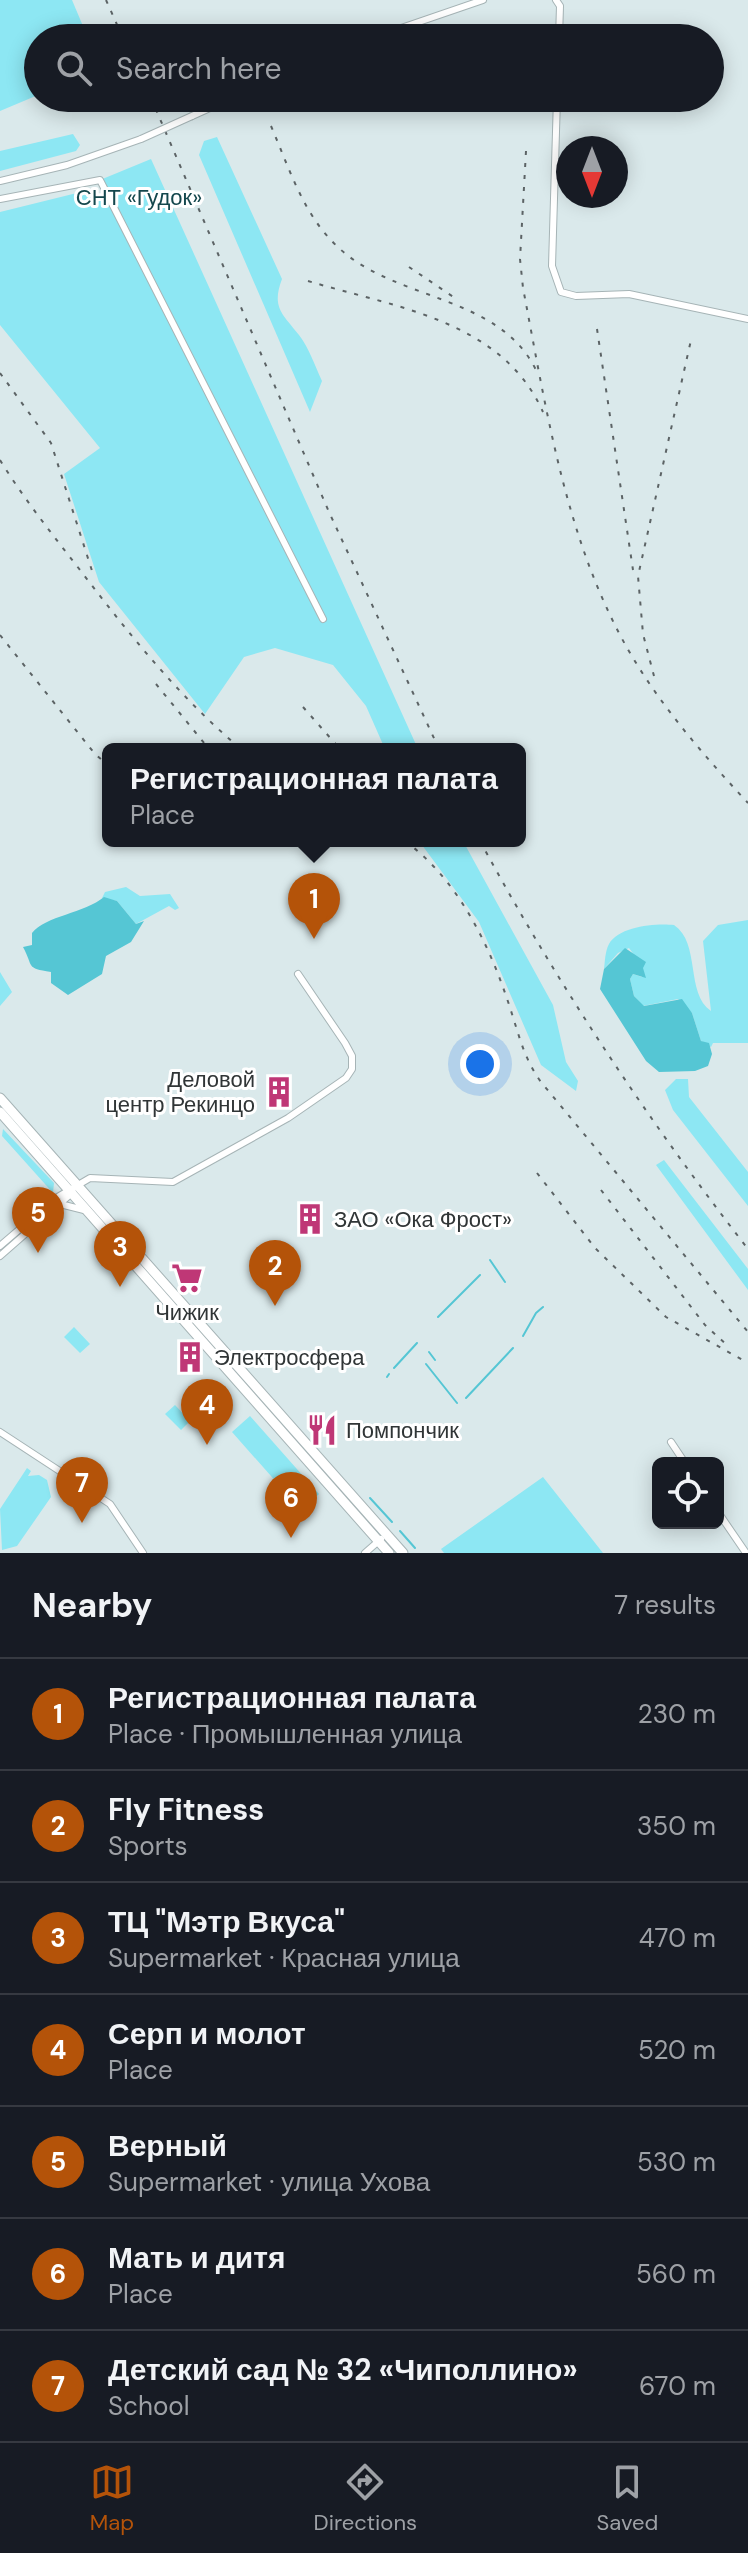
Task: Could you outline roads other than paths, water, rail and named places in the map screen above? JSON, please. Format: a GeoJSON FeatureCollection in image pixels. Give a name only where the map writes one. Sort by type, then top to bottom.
{"type":"FeatureCollection","features":[{"type":"Feature","properties":{"kind":"highway"},"geometry":{"type":"LineString","coordinates":[[0,1098],[89,1214],[383,1537],[403,1553]]}},
{"type":"Feature","properties":{"kind":"highway"},"geometry":{"type":"LineString","coordinates":[[0,1112],[383,1537],[389,1553]]}},
{"type":"Feature","properties":{"kind":"street"},"geometry":{"type":"LineString","coordinates":[[413,24],[483,0]]}},
{"type":"Feature","properties":{"kind":"street"},"geometry":{"type":"LineString","coordinates":[[559,2],[559,24]]}},
{"type":"Feature","properties":{"kind":"street"},"geometry":{"type":"LineString","coordinates":[[0,181],[67,165],[141,139],[201,112]]}},
{"type":"Feature","properties":{"kind":"street"},"geometry":{"type":"LineString","coordinates":[[557,112],[552,266],[561,292],[576,296],[629,294],[748,319]]}},
{"type":"Feature","properties":{"kind":"street"},"geometry":{"type":"LineString","coordinates":[[0,199],[100,180],[323,619]]}},
{"type":"Feature","properties":{"kind":"street"},"geometry":{"type":"LineString","coordinates":[[0,1246],[90,1178],[173,1182],[288,1118],[349,1075],[352,1069],[350,1050],[298,974]]}},
{"type":"Feature","properties":{"kind":"street"},"geometry":{"type":"LineString","coordinates":[[56,1176],[58,1201]]}},
{"type":"Feature","properties":{"kind":"street"},"geometry":{"type":"LineString","coordinates":[[58,1201],[79,1207],[89,1214]]}},
{"type":"Feature","properties":{"kind":"street"},"geometry":{"type":"LineString","coordinates":[[0,1256],[58,1201]]}},
{"type":"Feature","properties":{"kind":"street"},"geometry":{"type":"LineString","coordinates":[[0,1432],[110,1504],[143,1553]]}},
{"type":"Feature","properties":{"kind":"street"},"geometry":{"type":"LineString","coordinates":[[671,1442],[681,1457]]}},
{"type":"Feature","properties":{"kind":"street"},"geometry":{"type":"LineString","coordinates":[[724,1521],[746,1553]]}},
{"type":"Feature","properties":{"kind":"street"},"geometry":{"type":"LineString","coordinates":[[365,1553],[383,1537]]}},
{"type":"Feature","properties":{"kind":"waterway"},"geometry":{"type":"LineString","coordinates":[[490,1260],[505,1282]]}},
{"type":"Feature","properties":{"kind":"waterway"},"geometry":{"type":"LineString","coordinates":[[438,1317],[480,1275]]}},
{"type":"Feature","properties":{"kind":"waterway"},"geometry":{"type":"LineString","coordinates":[[523,1336],[543,1307]]}},
{"type":"Feature","properties":{"kind":"waterway"},"geometry":{"type":"LineString","coordinates":[[394,1368],[417,1343]]}},
{"type":"Feature","properties":{"kind":"waterway"},"geometry":{"type":"LineString","coordinates":[[466,1398],[513,1348]]}},
{"type":"Feature","properties":{"kind":"waterway"},"geometry":{"type":"LineString","coordinates":[[429,1352],[435,1360]]}},
{"type":"Feature","properties":{"kind":"waterway"},"geometry":{"type":"LineString","coordinates":[[426,1364],[457,1403]]}},
{"type":"Feature","properties":{"kind":"waterway"},"geometry":{"type":"LineString","coordinates":[[370,1498],[392,1522]]}},
{"type":"Feature","properties":{"kind":"waterway"},"geometry":{"type":"LineString","coordinates":[[400,1531],[415,1548]]}},
{"type":"Feature","properties":{"kind":"railway"},"geometry":{"type":"LineString","coordinates":[[106,0],[117,24]]}},
{"type":"Feature","properties":{"kind":"railway"},"geometry":{"type":"LineString","coordinates":[[157,112],[329,512],[436,743]]}},
{"type":"Feature","properties":{"kind":"railway"},"geometry":{"type":"LineString","coordinates":[[271,126],[307,208],[340,249],[363,266],[389,279],[473,312],[498,327],[519,345],[536,370]]}},
{"type":"Feature","properties":{"kind":"railway"},"geometry":{"type":"LineString","coordinates":[[526,151],[520,259],[523,288],[556,456],[580,538],[611,617],[639,668],[691,738],[748,803]]}},
{"type":"Feature","properties":{"kind":"railway"},"geometry":{"type":"LineString","coordinates":[[409,267],[455,298]]}},
{"type":"Feature","properties":{"kind":"railway"},"geometry":{"type":"LineString","coordinates":[[308,281],[409,310],[473,337],[501,356],[525,381],[543,412]]}},
{"type":"Feature","properties":{"kind":"railway"},"geometry":{"type":"LineString","coordinates":[[597,329],[633,570]]}},
{"type":"Feature","properties":{"kind":"railway"},"geometry":{"type":"LineString","coordinates":[[654,676],[643,634],[638,576],[691,340]]}},
{"type":"Feature","properties":{"kind":"railway"},"geometry":{"type":"LineString","coordinates":[[0,373],[51,443],[94,577]]}},
{"type":"Feature","properties":{"kind":"railway"},"geometry":{"type":"LineString","coordinates":[[0,460],[38,516],[136,641],[196,708],[234,743]]}},
{"type":"Feature","properties":{"kind":"railway"},"geometry":{"type":"LineString","coordinates":[[0,635],[102,760]]}},
{"type":"Feature","properties":{"kind":"railway"},"geometry":{"type":"LineString","coordinates":[[156,684],[204,743]]}},
{"type":"Feature","properties":{"kind":"railway"},"geometry":{"type":"LineString","coordinates":[[303,707],[335,743]]}},
{"type":"Feature","properties":{"kind":"railway"},"geometry":{"type":"LineString","coordinates":[[412,847],[442,876],[472,918],[495,966],[520,1041],[535,1074],[748,1332]]}},
{"type":"Feature","properties":{"kind":"railway"},"geometry":{"type":"LineString","coordinates":[[483,847],[605,1050],[674,1151],[748,1249]]}},
{"type":"Feature","properties":{"kind":"railway"},"geometry":{"type":"LineString","coordinates":[[537,1173],[595,1248],[666,1317],[748,1363]]}},
{"type":"Feature","properties":{"kind":"railway"},"geometry":{"type":"LineString","coordinates":[[601,1190],[705,1325],[728,1346]]}},
{"type":"Feature","properties":{"kind":"place","name":"Регистрационная палата"},"geometry":{"type":"Point","coordinates":[314,939]}},
{"type":"Feature","properties":{"kind":"place","name":"Деловой центр Рекинцо"},"geometry":{"type":"Point","coordinates":[279,1092]}},
{"type":"Feature","properties":{"kind":"place","name":"ЗАО «Ока Фрост»"},"geometry":{"type":"Point","coordinates":[310,1219]}},
{"type":"Feature","properties":{"kind":"place","name":"Верный"},"geometry":{"type":"Point","coordinates":[38,1253]}},
{"type":"Feature","properties":{"kind":"place","name":"Чижик"},"geometry":{"type":"Point","coordinates":[187,1278]}},
{"type":"Feature","properties":{"kind":"place","name":"ТЦ \"Мэтр Вкуса\""},"geometry":{"type":"Point","coordinates":[120,1287]}},
{"type":"Feature","properties":{"kind":"place","name":"Fly Fitness"},"geometry":{"type":"Point","coordinates":[275,1306]}},
{"type":"Feature","properties":{"kind":"place","name":"Электросфера"},"geometry":{"type":"Point","coordinates":[190,1357]}},
{"type":"Feature","properties":{"kind":"place","name":"Помпончик"},"geometry":{"type":"Point","coordinates":[322,1430]}},
{"type":"Feature","properties":{"kind":"place","name":"Серп и молот"},"geometry":{"type":"Point","coordinates":[207,1445]}},
{"type":"Feature","properties":{"kind":"place","name":"Детский сад № 32 «Чиполлино»"},"geometry":{"type":"Point","coordinates":[82,1523]}},
{"type":"Feature","properties":{"kind":"place","name":"Мать и дитя"},"geometry":{"type":"Point","coordinates":[291,1538]}},
{"type":"Feature","properties":{"kind":"park label","name":"СНТ «Гудок»"},"geometry":{"type":"Point","coordinates":[139,197]}}]}
